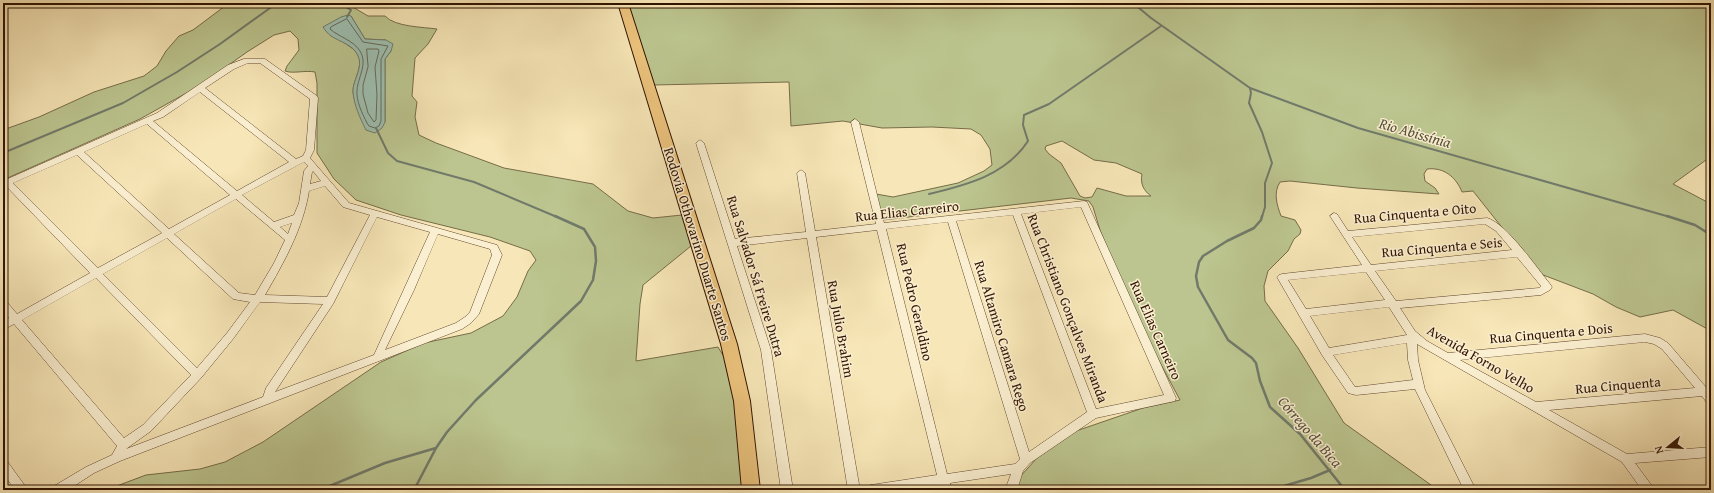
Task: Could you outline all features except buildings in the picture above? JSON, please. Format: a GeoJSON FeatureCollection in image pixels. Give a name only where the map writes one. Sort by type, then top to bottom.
{"type":"FeatureCollection","features":[{"type":"Feature","properties":{"kind":"main road","name":"Rodovia Othovarino Duarte Santos"},"geometry":{"type":"LineString","coordinates":[[623,3],[729,344],[742,401],[751,490]]}},
{"type":"Feature","properties":{"kind":"street"},"geometry":{"type":"LineString","coordinates":[[116,458],[123,445],[147,428],[197,375],[230,336],[258,298],[278,264],[291,238],[299,217],[306,189],[314,98],[262,61],[247,61],[235,65],[201,89],[148,121],[5,183],[97,273],[197,375]]}},
{"type":"Feature","properties":{"kind":"street"},"geometry":{"type":"LineString","coordinates":[[201,89],[295,162]]}},
{"type":"Feature","properties":{"kind":"street"},"geometry":{"type":"LineString","coordinates":[[148,121],[286,237],[291,238]]}},
{"type":"Feature","properties":{"kind":"street","name":"Rua Pedro Geraldino"},"geometry":{"type":"LineString","coordinates":[[855,122],[944,485]]}},
{"type":"Feature","properties":{"kind":"street","name":"Rua Salvador Sá Freire Dutra"},"geometry":{"type":"LineString","coordinates":[[700,143],[766,350],[787,490]]}},
{"type":"Feature","properties":{"kind":"street"},"geometry":{"type":"LineString","coordinates":[[78,151],[236,296],[244,298],[330,301]]}},
{"type":"Feature","properties":{"kind":"street"},"geometry":{"type":"LineString","coordinates":[[3,326],[295,162],[309,161]]}},
{"type":"Feature","properties":{"kind":"street"},"geometry":{"type":"LineString","coordinates":[[58,490],[90,470],[116,458],[459,326],[474,314],[497,255],[496,249],[491,245],[346,205],[309,161]]}},
{"type":"Feature","properties":{"kind":"street","name":"Rua Julio Brahim"},"geometry":{"type":"LineString","coordinates":[[801,173],[854,490]]}},
{"type":"Feature","properties":{"kind":"street"},"geometry":{"type":"LineString","coordinates":[[306,189],[326,182]]}},
{"type":"Feature","properties":{"kind":"street","name":"Rua Elias Carreiro"},"geometry":{"type":"LineString","coordinates":[[732,243],[1084,204]]}},
{"type":"Feature","properties":{"kind":"street","name":"Rua Elias Carneiro"},"geometry":{"type":"LineString","coordinates":[[1022,464],[1093,414],[1170,398],[1084,204]]}},
{"type":"Feature","properties":{"kind":"street","name":"Rua Christiano Gonçalves Miranda"},"geometry":{"type":"LineString","coordinates":[[1016,212],[1093,414]]}},
{"type":"Feature","properties":{"kind":"street"},"geometry":{"type":"LineString","coordinates":[[267,400],[270,391],[330,301],[366,227],[375,213]]}},
{"type":"Feature","properties":{"kind":"street","name":"Avenida Forno Velho"},"geometry":{"type":"LineString","coordinates":[[1334,216],[1393,304],[1412,336],[1626,459],[1649,490]]}},
{"type":"Feature","properties":{"kind":"street"},"geometry":{"type":"LineString","coordinates":[[273,226],[299,217]]}},
{"type":"Feature","properties":{"kind":"street","name":"Rua Altamiro Camara Rego"},"geometry":{"type":"LineString","coordinates":[[951,219],[1022,464]]}},
{"type":"Feature","properties":{"kind":"street","name":"Rua Cinquenta e Oito"},"geometry":{"type":"LineString","coordinates":[[1346,234],[1487,221],[1499,229],[1519,253]]}},
{"type":"Feature","properties":{"kind":"street"},"geometry":{"type":"LineString","coordinates":[[378,357],[435,230]]}},
{"type":"Feature","properties":{"kind":"street"},"geometry":{"type":"LineString","coordinates":[[1419,384],[1356,391],[1352,390],[1326,352],[1303,313],[1544,290],[1547,287],[1519,253]]}},
{"type":"Feature","properties":{"kind":"street","name":"Rua Cinquenta e Seis"},"geometry":{"type":"LineString","coordinates":[[1303,313],[1282,277],[1519,253]]}},
{"type":"Feature","properties":{"kind":"street"},"geometry":{"type":"LineString","coordinates":[[3,304],[123,445]]}},
{"type":"Feature","properties":{"kind":"street"},"geometry":{"type":"LineString","coordinates":[[1326,352],[1412,336],[1413,360],[1420,390],[1470,490]]}},
{"type":"Feature","properties":{"kind":"street","name":"Rua Cinquenta e Dois"},"geometry":{"type":"LineString","coordinates":[[1447,357],[1644,338],[1657,341],[1665,346],[1704,392]]}},
{"type":"Feature","properties":{"kind":"street"},"geometry":{"type":"LineString","coordinates":[[1704,392],[1711,400]]}},
{"type":"Feature","properties":{"kind":"street","name":"Rua Cinquenta"},"geometry":{"type":"LineString","coordinates":[[1534,407],[1704,392]]}},
{"type":"Feature","properties":{"kind":"street"},"geometry":{"type":"LineString","coordinates":[[147,428],[147,438],[153,444]]}},
{"type":"Feature","properties":{"kind":"street"},"geometry":{"type":"LineString","coordinates":[[1626,459],[1711,452]]}},
{"type":"Feature","properties":{"kind":"street"},"geometry":{"type":"LineString","coordinates":[[3,464],[22,490]]}},
{"type":"Feature","properties":{"kind":"street"},"geometry":{"type":"LineString","coordinates":[[871,490],[944,485],[1022,464]]}},
{"type":"Feature","properties":{"kind":"street"},"geometry":{"type":"LineString","coordinates":[[1011,490],[1022,464]]}},
{"type":"Feature","properties":{"kind":"green space"},"geometry":{"type":"Polygon","coordinates":[[[229,3],[346,3],[368,16],[385,16],[390,20],[402,24],[437,29],[428,44],[415,58],[412,96],[417,102],[415,117],[419,135],[436,143],[504,168],[593,184],[628,211],[653,218],[682,215],[691,246],[643,285],[640,304],[636,361],[718,347],[726,360],[734,400],[744,490],[106,490],[146,475],[200,469],[225,462],[263,442],[381,362],[424,343],[471,333],[503,316],[517,297],[528,271],[536,260],[530,251],[490,237],[401,215],[356,200],[334,179],[317,153],[317,83],[315,72],[285,71],[299,50],[298,39],[290,31],[274,35],[199,86],[140,119],[3,180],[3,130],[39,117],[94,92],[144,76],[157,66],[166,51],[179,36],[193,30],[229,3]],[[351,16],[341,40],[359,56],[360,61],[353,91],[356,105],[359,112],[385,122],[385,59],[391,51],[386,40],[365,39],[351,16]]]}},
{"type":"Feature","properties":{"kind":"green space"},"geometry":{"type":"Polygon","coordinates":[[[628,3],[1711,3],[1711,161],[1706,160],[1673,184],[1711,204],[1711,331],[1673,310],[1640,317],[1616,307],[1593,294],[1538,273],[1473,191],[1462,192],[1453,178],[1444,171],[1427,169],[1424,174],[1425,181],[1435,188],[1439,194],[1290,181],[1280,182],[1276,195],[1281,216],[1295,220],[1301,230],[1300,234],[1294,239],[1288,251],[1268,271],[1264,286],[1265,301],[1298,348],[1344,423],[1438,490],[1015,490],[1018,479],[1037,458],[1076,431],[1143,408],[1180,400],[1134,314],[1100,230],[1093,207],[1089,201],[1071,198],[883,220],[876,194],[893,197],[958,183],[984,171],[992,165],[990,149],[981,135],[971,129],[932,127],[882,128],[843,121],[791,126],[789,82],[654,85],[628,3]],[[1062,141],[1046,146],[1045,149],[1061,163],[1080,196],[1085,198],[1092,197],[1097,188],[1126,196],[1151,196],[1143,187],[1142,174],[1116,163],[1094,160],[1062,141]]]}},
{"type":"Feature","properties":{"kind":"water"},"geometry":{"type":"Polygon","coordinates":[[[348,15],[351,16],[365,39],[386,40],[393,44],[391,51],[385,59],[385,122],[382,128],[375,133],[366,130],[355,102],[353,88],[360,65],[358,56],[353,49],[331,36],[323,27],[341,17],[348,15]]]}},
{"type":"Feature","properties":{"kind":"waterway"},"geometry":{"type":"LineString","coordinates":[[3,153],[123,103],[177,72],[220,44],[277,3]]}},
{"type":"Feature","properties":{"kind":"waterway"},"geometry":{"type":"LineString","coordinates":[[339,3],[351,10],[347,17]]}},
{"type":"Feature","properties":{"kind":"waterway","name":"Rio Abissínia"},"geometry":{"type":"LineString","coordinates":[[1138,3],[1139,8],[1151,18],[1250,88]]}},
{"type":"Feature","properties":{"kind":"waterway"},"geometry":{"type":"LineString","coordinates":[[929,194],[957,187],[984,177],[1009,162],[1019,153],[1028,141],[1023,125],[1024,115],[1049,104],[1161,26]]}},
{"type":"Feature","properties":{"kind":"waterway","name":"Rio Abissínia"},"geometry":{"type":"LineString","coordinates":[[1250,88],[1358,128],[1670,217]]}},
{"type":"Feature","properties":{"kind":"waterway","name":"Córrego da Bica"},"geometry":{"type":"LineString","coordinates":[[1250,88],[1251,93],[1249,103],[1262,132],[1272,163],[1265,183],[1265,207],[1262,217]]}},
{"type":"Feature","properties":{"kind":"waterway"},"geometry":{"type":"LineString","coordinates":[[376,128],[388,153],[397,161],[474,182],[557,217]]}},
{"type":"Feature","properties":{"kind":"waterway"},"geometry":{"type":"LineString","coordinates":[[436,448],[447,432],[476,400],[581,301],[593,280],[596,261],[595,247],[584,229],[555,216]]}},
{"type":"Feature","properties":{"kind":"waterway","name":"Córrego da Bica"},"geometry":{"type":"LineString","coordinates":[[1262,216],[1261,220],[1254,228],[1227,241],[1203,256],[1199,262],[1196,276],[1198,287],[1228,340],[1252,358],[1256,363],[1260,381],[1270,407],[1300,434],[1329,470]]}},
{"type":"Feature","properties":{"kind":"waterway","name":"Rio Abissínia"},"geometry":{"type":"LineString","coordinates":[[1667,216],[1695,225],[1711,235]]}},
{"type":"Feature","properties":{"kind":"waterway"},"geometry":{"type":"LineString","coordinates":[[320,490],[385,463],[436,448]]}},
{"type":"Feature","properties":{"kind":"waterway"},"geometry":{"type":"LineString","coordinates":[[414,490],[436,448]]}},
{"type":"Feature","properties":{"kind":"waterway"},"geometry":{"type":"LineString","coordinates":[[1270,490],[1311,478],[1329,470]]}},
{"type":"Feature","properties":{"kind":"waterway","name":"Córrego da Bica"},"geometry":{"type":"LineString","coordinates":[[1329,470],[1345,490]]}}]}
